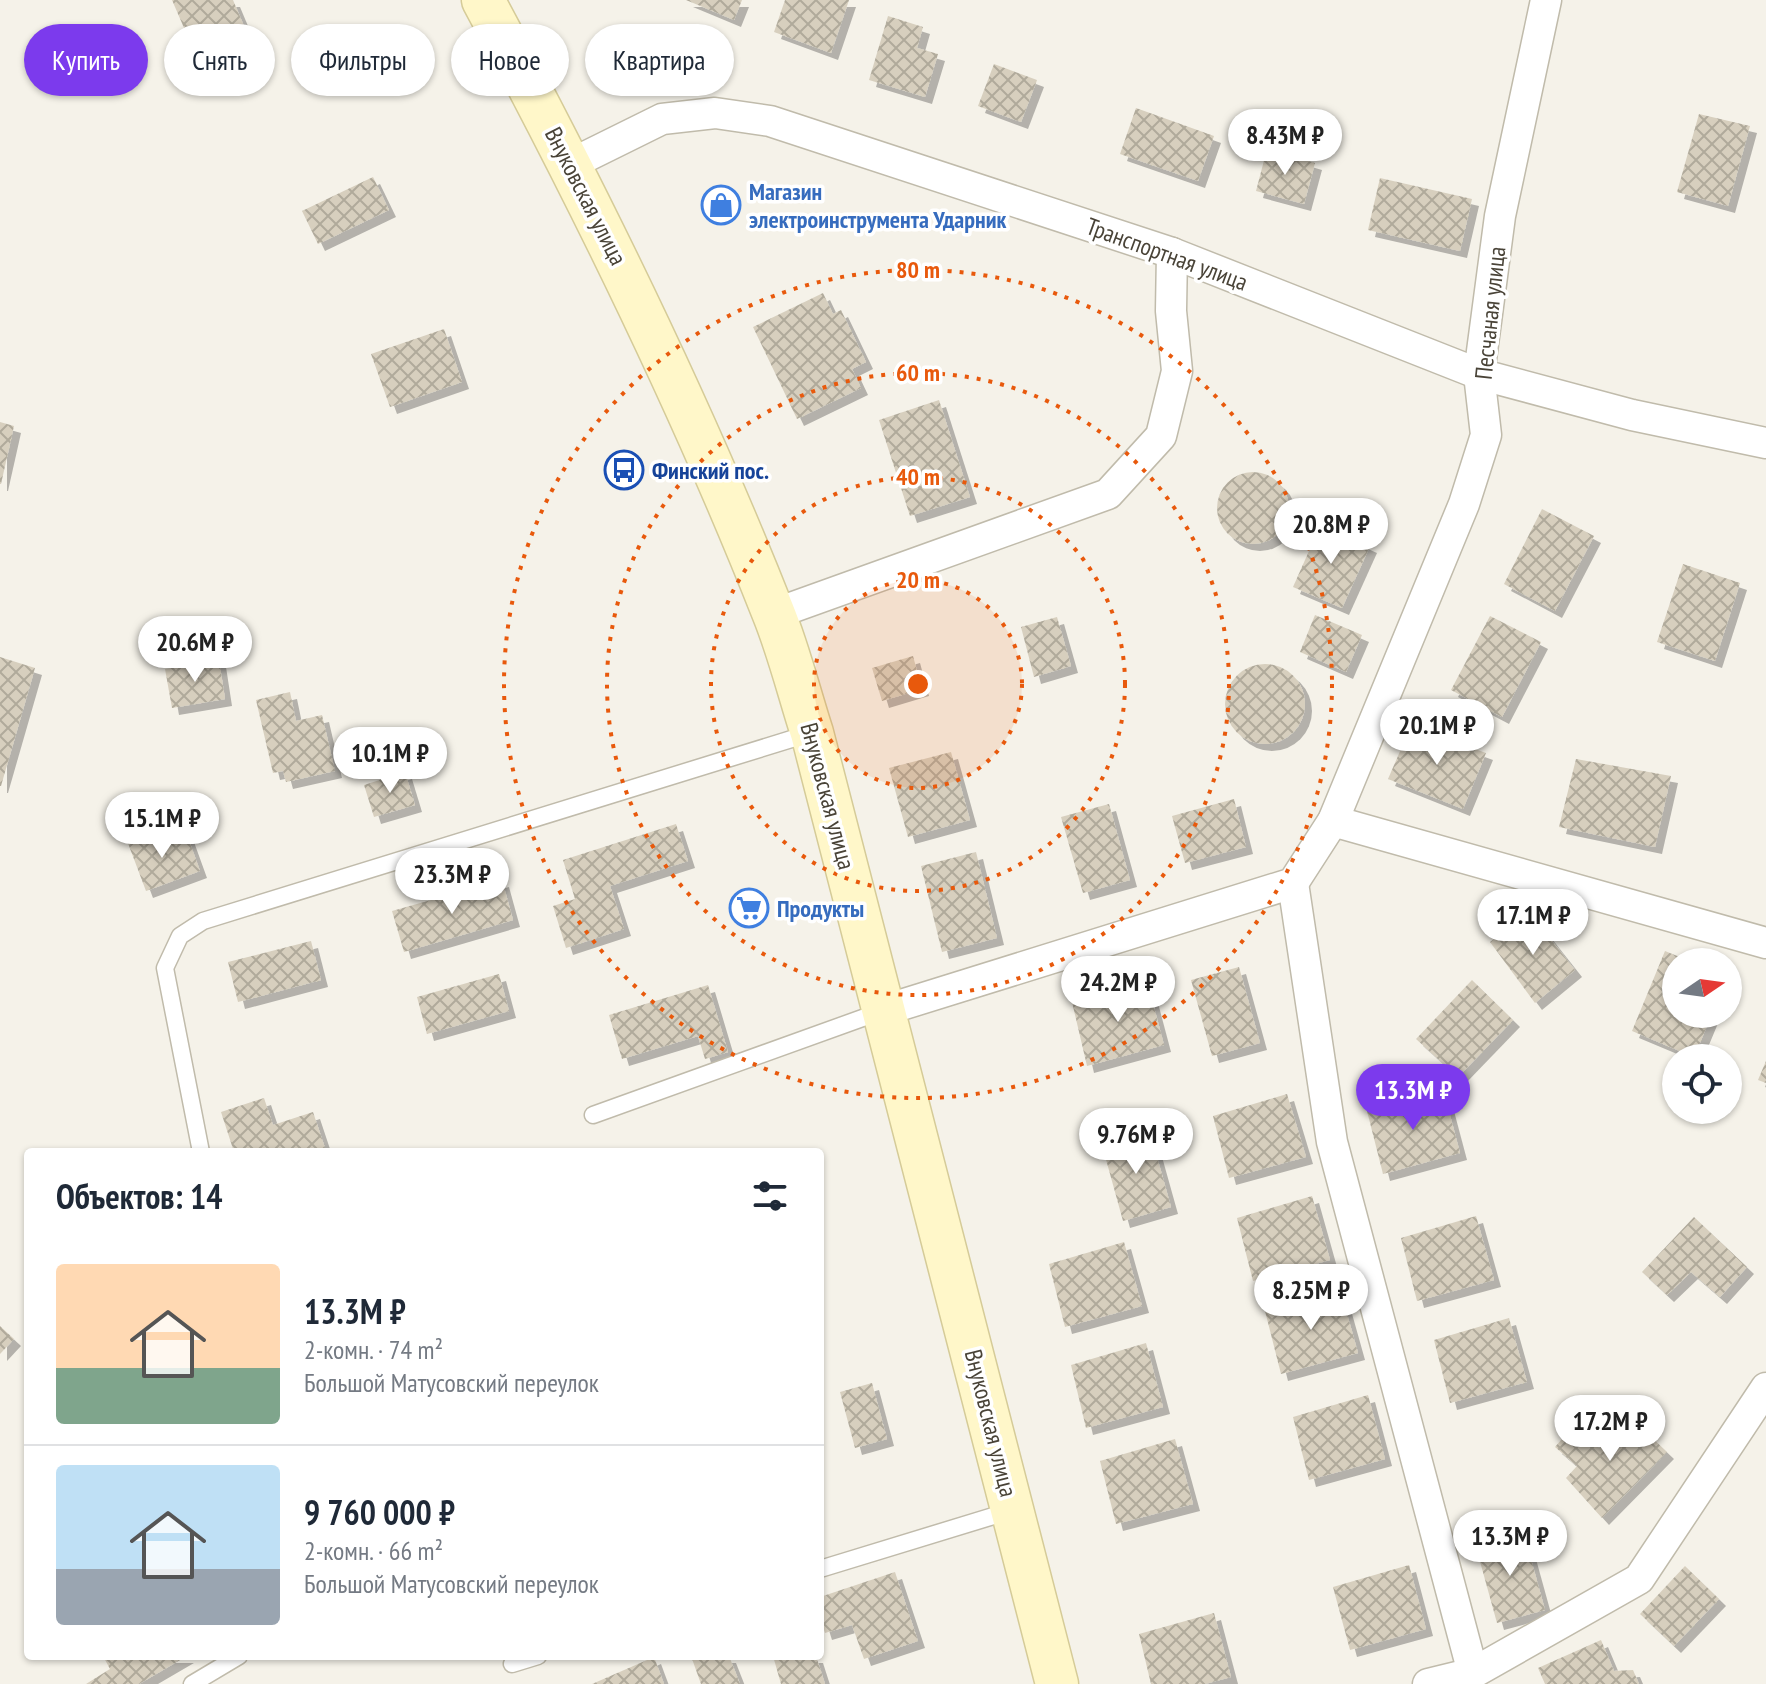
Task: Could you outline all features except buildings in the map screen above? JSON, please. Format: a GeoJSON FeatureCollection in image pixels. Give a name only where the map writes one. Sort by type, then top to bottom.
{"type":"FeatureCollection","features":[{"type":"Feature","properties":{"kind":"main road","name":"Внуковская улица"},"geometry":{"type":"LineString","coordinates":[[483,0],[571,164],[654,333],[774,614],[812,733],[1057,1684]]}},
{"type":"Feature","properties":{"kind":"street","name":"Песчаная улица"},"geometry":{"type":"LineString","coordinates":[[1293,883],[1333,821],[1464,504],[1486,435],[1479,374],[1500,216],[1546,0]]}},
{"type":"Feature","properties":{"kind":"street","name":"Транспортная улица"},"geometry":{"type":"LineString","coordinates":[[571,164],[662,119],[715,113],[770,121],[1172,253],[1479,374],[1632,415],[1766,443]]}},
{"type":"Feature","properties":{"kind":"street"},"geometry":{"type":"LineString","coordinates":[[774,614],[1108,494],[1161,436],[1177,371],[1171,311],[1172,253]]}},
{"type":"Feature","properties":{"kind":"street"},"geometry":{"type":"LineString","coordinates":[[1333,821],[1766,943]]}},
{"type":"Feature","properties":{"kind":"street"},"geometry":{"type":"LineString","coordinates":[[885,1010],[1293,883],[1332,1142],[1473,1673]]}},
{"type":"Feature","properties":{"kind":"street"},"geometry":{"type":"LineString","coordinates":[[1428,1684],[1473,1673],[1639,1579],[1766,1388]]}},
{"type":"Feature","properties":{"kind":"lane"},"geometry":{"type":"LineString","coordinates":[[200,1148],[165,968],[180,936],[203,921],[812,733]]}},
{"type":"Feature","properties":{"kind":"lane"},"geometry":{"type":"LineString","coordinates":[[593,1115],[885,1010]]}},
{"type":"Feature","properties":{"kind":"lane"},"geometry":{"type":"LineString","coordinates":[[824,1568],[1013,1510]]}},
{"type":"Feature","properties":{"kind":"lane"},"geometry":{"type":"LineString","coordinates":[[192,1684],[232,1660]]}},
{"type":"Feature","properties":{"kind":"lane"},"geometry":{"type":"LineString","coordinates":[[512,1664],[525,1660]]}},
{"type":"Feature","properties":{"kind":"place","name":"Магазин электроинструмента Ударник"},"geometry":{"type":"Point","coordinates":[721,205]}},
{"type":"Feature","properties":{"kind":"place","name":"Финский пос."},"geometry":{"type":"Point","coordinates":[624,470]}},
{"type":"Feature","properties":{"kind":"place","name":"Продукты"},"geometry":{"type":"Point","coordinates":[749,908]}}]}
